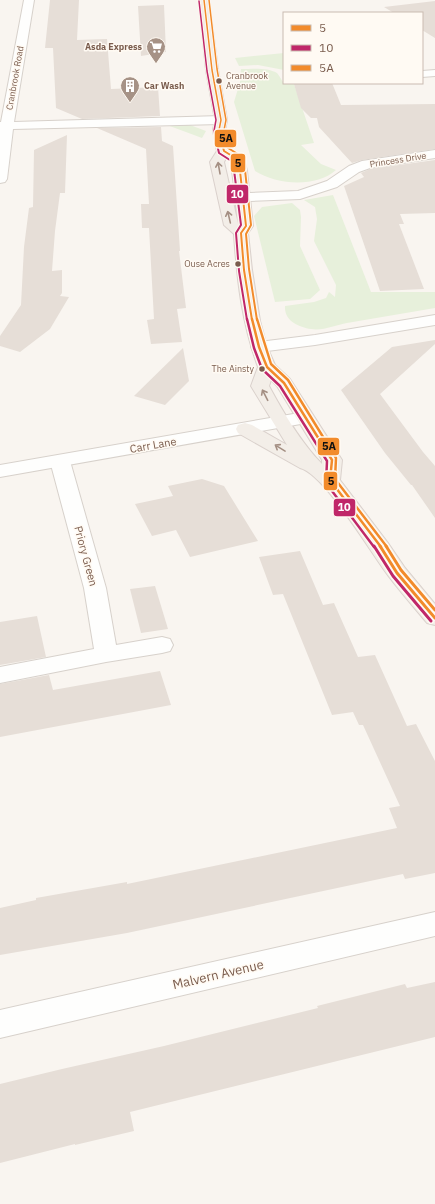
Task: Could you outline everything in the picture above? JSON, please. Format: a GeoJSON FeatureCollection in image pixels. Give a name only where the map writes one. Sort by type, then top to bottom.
{"type":"FeatureCollection","features":[{"type":"Feature","properties":{"kind":"main road"},"geometry":{"type":"LineString","coordinates":[[204,0],[212,70],[220,120],[219,130],[224,151],[236,159],[243,192],[246,226],[240,233]]}},
{"type":"Feature","properties":{"kind":"main road"},"geometry":{"type":"LineString","coordinates":[[224,151],[217,162],[231,225],[240,233],[252,321],[259,347],[267,367],[284,383],[332,460],[322,473]]}},
{"type":"Feature","properties":{"kind":"main road"},"geometry":{"type":"LineString","coordinates":[[267,367],[260,386],[281,422],[381,548],[397,573],[435,618]]}},
{"type":"Feature","properties":{"kind":"main road"},"geometry":{"type":"LineString","coordinates":[[245,429],[322,473]]}},
{"type":"Feature","properties":{"kind":"street","name":"Cranbrook Road"},"geometry":{"type":"LineString","coordinates":[[0,179],[3,126],[30,0]]}},
{"type":"Feature","properties":{"kind":"street"},"geometry":{"type":"LineString","coordinates":[[423,74],[435,73]]}},
{"type":"Feature","properties":{"kind":"street"},"geometry":{"type":"LineString","coordinates":[[3,126],[220,120]]}},
{"type":"Feature","properties":{"kind":"street","name":"Princess Drive"},"geometry":{"type":"LineString","coordinates":[[224,192],[300,195],[332,184],[354,169],[367,164],[435,154]]}},
{"type":"Feature","properties":{"kind":"street"},"geometry":{"type":"LineString","coordinates":[[259,347],[315,340],[435,320]]}},
{"type":"Feature","properties":{"kind":"street","name":"Carr Lane"},"geometry":{"type":"LineString","coordinates":[[0,471],[305,418]]}},
{"type":"Feature","properties":{"kind":"street","name":"Priory Green"},"geometry":{"type":"LineString","coordinates":[[60,461],[95,588],[106,654]]}},
{"type":"Feature","properties":{"kind":"street"},"geometry":{"type":"LineString","coordinates":[[0,675],[106,654],[162,645]]}},
{"type":"Feature","properties":{"kind":"street","name":"Malvern Avenue"},"geometry":{"type":"LineString","coordinates":[[0,1024],[435,924]]}},
{"type":"Feature","properties":{"kind":"green space"},"geometry":{"type":"Polygon","coordinates":[[[283,53],[283,70],[258,65],[239,66],[235,58],[283,53]]]}},
{"type":"Feature","properties":{"kind":"green space"},"geometry":{"type":"Polygon","coordinates":[[[241,69],[259,69],[277,73],[283,84],[294,84],[314,143],[301,145],[321,164],[336,170],[328,176],[307,182],[285,182],[264,176],[255,171],[234,102],[240,82],[241,69]]]}},
{"type":"Feature","properties":{"kind":"green space"},"geometry":{"type":"Polygon","coordinates":[[[167,125],[190,125],[206,131],[202,138],[167,125]]]}},
{"type":"Feature","properties":{"kind":"green space"},"geometry":{"type":"Polygon","coordinates":[[[333,195],[371,292],[435,292],[435,308],[320,329],[302,327],[297,325],[287,316],[285,306],[314,302],[326,298],[329,292],[335,297],[336,285],[314,241],[317,219],[315,207],[304,200],[333,195]]]}},
{"type":"Feature","properties":{"kind":"green space"},"geometry":{"type":"Polygon","coordinates":[[[292,203],[300,210],[300,246],[320,290],[310,299],[275,302],[254,216],[262,207],[292,203]]]}},
{"type":"Feature","properties":{"kind":"building"},"geometry":{"type":"Polygon","coordinates":[[[50,0],[79,0],[77,40],[107,39],[111,89],[158,87],[160,116],[82,119],[56,108],[53,48],[45,48],[50,0]]]}},
{"type":"Feature","properties":{"kind":"building"},"geometry":{"type":"Polygon","coordinates":[[[435,1],[435,38],[423,31],[423,12],[392,12],[384,7],[435,1]]]}},
{"type":"Feature","properties":{"kind":"building"},"geometry":{"type":"Polygon","coordinates":[[[164,5],[166,52],[141,56],[138,6],[164,5]]]}},
{"type":"Feature","properties":{"kind":"building"},"geometry":{"type":"Polygon","coordinates":[[[294,84],[332,84],[341,105],[435,104],[435,149],[362,160],[352,163],[319,127],[317,118],[311,118],[301,108],[294,84]]]}},
{"type":"Feature","properties":{"kind":"building"},"geometry":{"type":"Polygon","coordinates":[[[161,127],[162,141],[173,146],[179,251],[186,308],[177,309],[182,342],[151,344],[147,320],[154,319],[149,228],[142,228],[141,204],[149,204],[146,149],[97,128],[161,127]]]}},
{"type":"Feature","properties":{"kind":"building"},"geometry":{"type":"Polygon","coordinates":[[[67,135],[65,193],[60,193],[52,271],[62,270],[62,293],[60,296],[69,297],[50,329],[20,352],[0,346],[0,336],[21,305],[24,247],[29,208],[33,207],[34,150],[67,135]]]}},
{"type":"Feature","properties":{"kind":"building"},"geometry":{"type":"Polygon","coordinates":[[[435,160],[435,213],[400,214],[404,224],[399,224],[424,289],[380,291],[344,186],[364,177],[361,173],[370,169],[435,160]]]}},
{"type":"Feature","properties":{"kind":"building"},"geometry":{"type":"Polygon","coordinates":[[[435,340],[435,344],[380,394],[435,466],[435,518],[412,485],[385,453],[341,390],[392,347],[435,340]]]}},
{"type":"Feature","properties":{"kind":"building"},"geometry":{"type":"Polygon","coordinates":[[[183,348],[189,381],[165,405],[134,396],[183,348]]]}},
{"type":"Feature","properties":{"kind":"building"},"geometry":{"type":"Polygon","coordinates":[[[202,479],[224,486],[258,541],[190,557],[176,530],[152,536],[135,504],[173,496],[168,486],[202,479]]]}},
{"type":"Feature","properties":{"kind":"building"},"geometry":{"type":"Polygon","coordinates":[[[300,551],[323,605],[334,603],[358,657],[375,655],[407,726],[416,724],[435,761],[435,873],[405,879],[403,874],[127,933],[0,955],[0,908],[36,900],[36,898],[127,882],[127,884],[397,828],[389,808],[400,806],[363,725],[359,725],[353,712],[332,715],[283,594],[273,595],[259,557],[300,551]]]}},
{"type":"Feature","properties":{"kind":"building"},"geometry":{"type":"Polygon","coordinates":[[[155,586],[168,629],[141,633],[130,589],[155,586]]]}},
{"type":"Feature","properties":{"kind":"building"},"geometry":{"type":"Polygon","coordinates":[[[37,616],[46,657],[0,665],[0,622],[37,616]]]}},
{"type":"Feature","properties":{"kind":"building"},"geometry":{"type":"Polygon","coordinates":[[[160,671],[171,705],[0,737],[0,684],[49,675],[53,690],[160,671]]]}},
{"type":"Feature","properties":{"kind":"building"},"geometry":{"type":"Polygon","coordinates":[[[435,982],[435,1037],[130,1112],[134,1131],[0,1163],[0,1084],[318,1008],[317,1006],[405,984],[407,988],[435,982]]]}},
{"type":"Feature","properties":{"kind":"transit line","name":"5"},"geometry":{"type":"LineString","coordinates":[[204,0],[212,70],[221,120],[219,130],[224,151],[237,159],[240,171],[246,226],[241,233],[244,270],[252,321],[259,347],[267,367],[284,383],[332,460],[330,480],[381,548],[397,573],[435,618]]}},
{"type":"Feature","properties":{"kind":"transit line","name":"5A"},"geometry":{"type":"LineString","coordinates":[[209,0],[217,69],[226,120],[224,130],[228,148],[241,156],[245,170],[251,225],[246,234],[249,269],[257,320],[271,364],[288,380],[336,458],[335,479],[385,545],[401,570],[435,610]]}},
{"type":"Feature","properties":{"kind":"transit line","name":"10"},"geometry":{"type":"LineString","coordinates":[[199,1],[207,71],[216,120],[214,131],[219,153],[233,162],[241,225],[236,233],[239,271],[247,322],[254,348],[262,369],[280,386],[327,461],[326,483],[377,551],[393,576],[431,621]]}},
{"type":"Feature","properties":{"kind":"place","name":"Asda Express"},"geometry":{"type":"Point","coordinates":[156,64]}},
{"type":"Feature","properties":{"kind":"place","name":"Cranbrook Avenue"},"geometry":{"type":"Point","coordinates":[219,81]}},
{"type":"Feature","properties":{"kind":"place","name":"Car Wash"},"geometry":{"type":"Point","coordinates":[130,103]}},
{"type":"Feature","properties":{"kind":"place","name":"Ouse Acres"},"geometry":{"type":"Point","coordinates":[238,264]}},
{"type":"Feature","properties":{"kind":"place","name":"The Ainsty"},"geometry":{"type":"Point","coordinates":[262,369]}}]}
